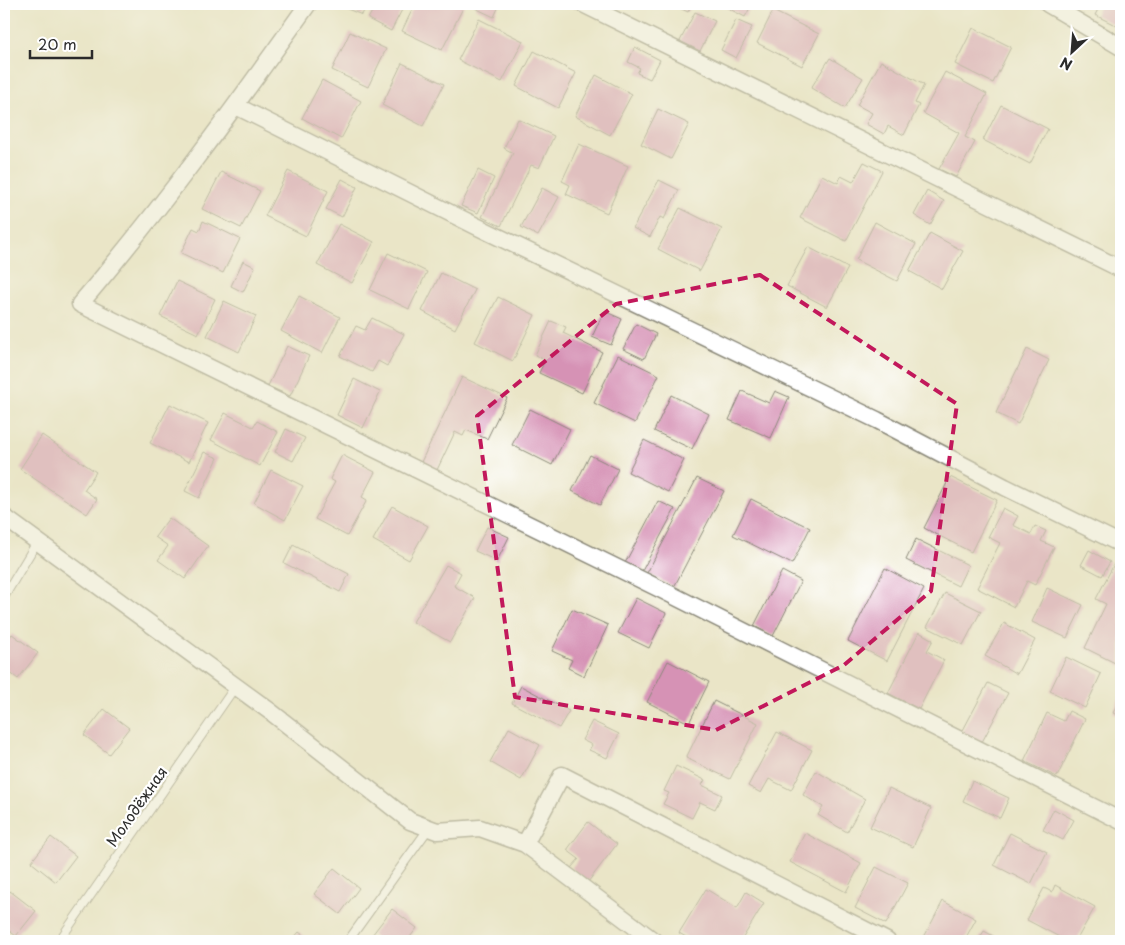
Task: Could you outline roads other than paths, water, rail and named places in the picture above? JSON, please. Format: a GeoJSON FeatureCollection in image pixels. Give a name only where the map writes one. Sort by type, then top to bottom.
{"type":"FeatureCollection","features":[{"type":"Feature","properties":{"kind":"street"},"geometry":{"type":"LineString","coordinates":[[308,4],[236,106],[130,245],[80,304],[660,589],[1121,821]]}},
{"type":"Feature","properties":{"kind":"street"},"geometry":{"type":"LineString","coordinates":[[583,4],[1121,269]]}},
{"type":"Feature","properties":{"kind":"street"},"geometry":{"type":"LineString","coordinates":[[1048,4],[1121,47]]}},
{"type":"Feature","properties":{"kind":"street"},"geometry":{"type":"LineString","coordinates":[[236,106],[485,230],[877,420],[1005,487],[1121,544]]}},
{"type":"Feature","properties":{"kind":"street"},"geometry":{"type":"LineString","coordinates":[[4,517],[235,687],[410,821],[437,831],[480,828],[525,844],[654,941]]}},
{"type":"Feature","properties":{"kind":"street"},"geometry":{"type":"LineString","coordinates":[[525,844],[562,775],[887,941]]}},
{"type":"Feature","properties":{"kind":"lane"},"geometry":{"type":"LineString","coordinates":[[4,597],[37,542]]}},
{"type":"Feature","properties":{"kind":"lane","name":"Молодёжная"},"geometry":{"type":"LineString","coordinates":[[59,941],[235,687]]}},
{"type":"Feature","properties":{"kind":"lane"},"geometry":{"type":"LineString","coordinates":[[348,941],[429,828]]}}]}
